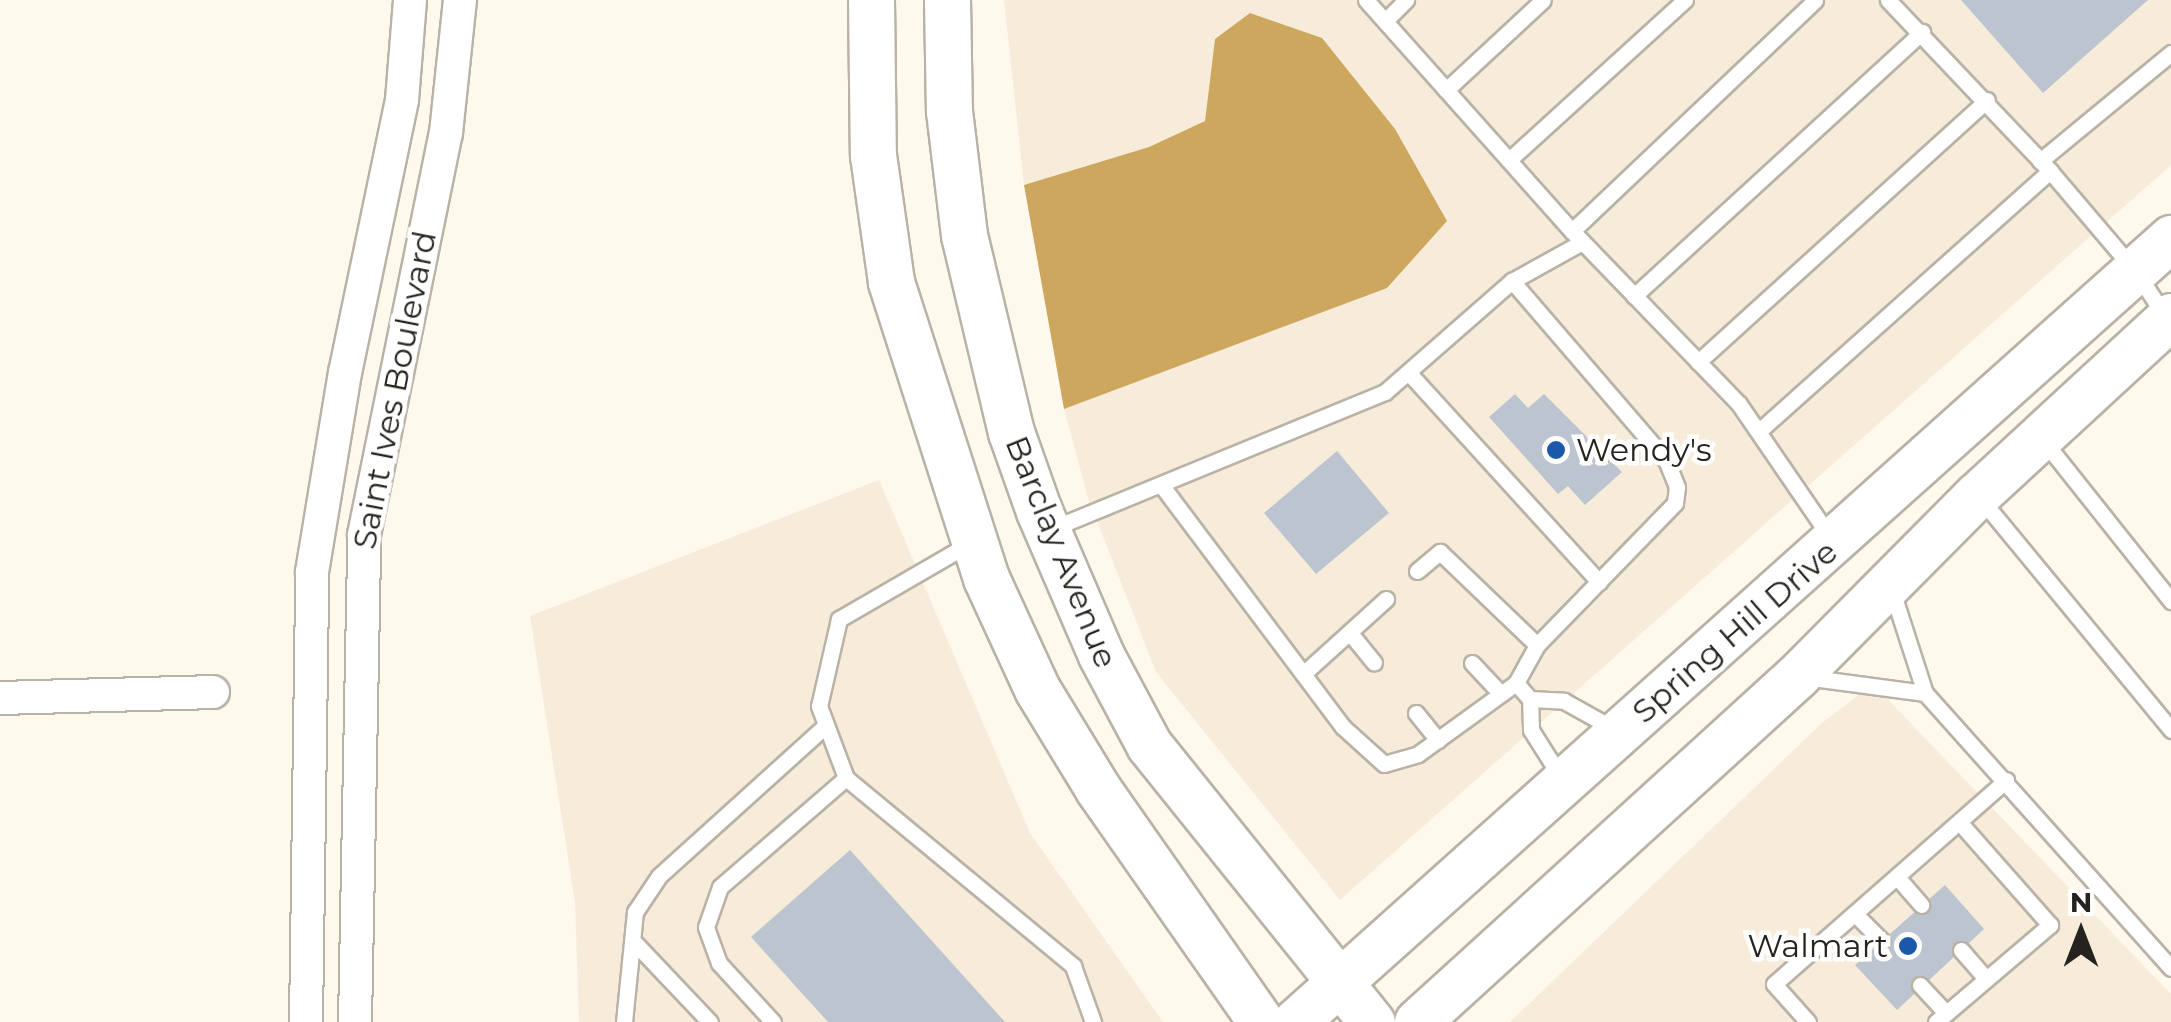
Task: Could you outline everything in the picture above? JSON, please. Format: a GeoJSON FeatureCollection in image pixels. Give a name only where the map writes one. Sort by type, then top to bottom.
{"type":"FeatureCollection","features":[{"type":"Feature","properties":{"kind":"main road"},"geometry":{"type":"LineString","coordinates":[[872,0],[873,156],[891,282],[973,541],[1048,705],[1098,790],[1261,1022]]}},
{"type":"Feature","properties":{"kind":"main road","name":"Barclay Avenue"},"geometry":{"type":"LineString","coordinates":[[947,0],[949,111],[964,235],[1010,432],[1047,531],[1150,746],[1372,1022]]}},
{"type":"Feature","properties":{"kind":"main road","name":"Spring Hill Drive"},"geometry":{"type":"LineString","coordinates":[[1295,1022],[1836,544],[2171,238]]}},
{"type":"Feature","properties":{"kind":"main road","name":"Spring Hill Drive"},"geometry":{"type":"LineString","coordinates":[[1417,1022],[1797,676],[1977,495],[2170,320]]}},
{"type":"Feature","properties":{"kind":"street","name":"Saint Ives Boulevard"},"geometry":{"type":"LineString","coordinates":[[306,1022],[310,618],[345,373],[402,100],[410,0]]}},
{"type":"Feature","properties":{"kind":"street","name":"Saint Ives Boulevard"},"geometry":{"type":"LineString","coordinates":[[355,1022],[358,620],[370,500],[446,133],[460,0]]}},
{"type":"Feature","properties":{"kind":"street"},"geometry":{"type":"LineString","coordinates":[[310,618],[358,620]]}},
{"type":"Feature","properties":{"kind":"street"},"geometry":{"type":"LineString","coordinates":[[0,698],[213,692]]}},
{"type":"Feature","properties":{"kind":"lane"},"geometry":{"type":"LineString","coordinates":[[1366,0],[1577,236],[1759,430],[1836,544]]}},
{"type":"Feature","properties":{"kind":"lane"},"geometry":{"type":"LineString","coordinates":[[1385,20],[1406,0]]}},
{"type":"Feature","properties":{"kind":"lane"},"geometry":{"type":"LineString","coordinates":[[1446,90],[1544,0]]}},
{"type":"Feature","properties":{"kind":"lane"},"geometry":{"type":"LineString","coordinates":[[1509,160],[1686,0]]}},
{"type":"Feature","properties":{"kind":"lane"},"geometry":{"type":"LineString","coordinates":[[1047,531],[1385,392],[1512,281],[1577,236],[1815,0]]}},
{"type":"Feature","properties":{"kind":"lane"},"geometry":{"type":"LineString","coordinates":[[1888,0],[1987,100],[2136,272],[2170,320]]}},
{"type":"Feature","properties":{"kind":"lane"},"geometry":{"type":"LineString","coordinates":[[1634,296],[1922,32]]}},
{"type":"Feature","properties":{"kind":"lane"},"geometry":{"type":"LineString","coordinates":[[1759,430],[2171,53]]}},
{"type":"Feature","properties":{"kind":"lane"},"geometry":{"type":"LineString","coordinates":[[1698,362],[1987,100]]}},
{"type":"Feature","properties":{"kind":"lane"},"geometry":{"type":"LineString","coordinates":[[1162,486],[1343,727],[1384,764],[1438,740],[1516,683],[1537,645],[1675,503],[1677,487],[1666,460],[1512,281]]}},
{"type":"Feature","properties":{"kind":"lane"},"geometry":{"type":"LineString","coordinates":[[1408,372],[1598,582]]}},
{"type":"Feature","properties":{"kind":"lane"},"geometry":{"type":"LineString","coordinates":[[2040,437],[2171,601]]}},
{"type":"Feature","properties":{"kind":"lane"},"geometry":{"type":"LineString","coordinates":[[1977,495],[2171,730]]}},
{"type":"Feature","properties":{"kind":"lane"},"geometry":{"type":"LineString","coordinates":[[973,541],[839,619],[819,706],[846,778],[1073,966],[1092,1022]]}},
{"type":"Feature","properties":{"kind":"lane"},"geometry":{"type":"LineString","coordinates":[[1417,571],[1440,552],[1537,645]]}},
{"type":"Feature","properties":{"kind":"lane"},"geometry":{"type":"LineString","coordinates":[[1889,581],[1924,692],[2171,968]]}},
{"type":"Feature","properties":{"kind":"lane"},"geometry":{"type":"LineString","coordinates":[[1303,674],[1386,600]]}},
{"type":"Feature","properties":{"kind":"lane"},"geometry":{"type":"LineString","coordinates":[[1350,633],[1374,663]]}},
{"type":"Feature","properties":{"kind":"lane"},"geometry":{"type":"LineString","coordinates":[[1472,663],[1501,694]]}},
{"type":"Feature","properties":{"kind":"lane"},"geometry":{"type":"LineString","coordinates":[[1797,676],[1924,692]]}},
{"type":"Feature","properties":{"kind":"lane"},"geometry":{"type":"LineString","coordinates":[[1516,683],[1530,699],[1531,730],[1564,782]]}},
{"type":"Feature","properties":{"kind":"lane"},"geometry":{"type":"LineString","coordinates":[[1530,699],[1564,701],[1620,733]]}},
{"type":"Feature","properties":{"kind":"lane"},"geometry":{"type":"LineString","coordinates":[[1416,713],[1438,740]]}},
{"type":"Feature","properties":{"kind":"lane"},"geometry":{"type":"LineString","coordinates":[[624,1022],[636,912],[659,876],[825,726]]}},
{"type":"Feature","properties":{"kind":"lane"},"geometry":{"type":"LineString","coordinates":[[773,1022],[719,963],[706,926],[720,887],[846,778]]}},
{"type":"Feature","properties":{"kind":"lane"},"geometry":{"type":"LineString","coordinates":[[1808,1022],[1774,984],[2006,780]]}},
{"type":"Feature","properties":{"kind":"lane"},"geometry":{"type":"LineString","coordinates":[[1920,985],[1941,1017],[2050,925],[1960,823]]}},
{"type":"Feature","properties":{"kind":"lane"},"geometry":{"type":"LineString","coordinates":[[1897,877],[1921,906]]}},
{"type":"Feature","properties":{"kind":"lane"},"geometry":{"type":"LineString","coordinates":[[1854,914],[1882,941]]}},
{"type":"Feature","properties":{"kind":"lane"},"geometry":{"type":"LineString","coordinates":[[634,942],[710,1022]]}},
{"type":"Feature","properties":{"kind":"lane"},"geometry":{"type":"LineString","coordinates":[[1961,950],[1986,979]]}},
{"type":"Feature","properties":{"kind":"shaded area"},"geometry":{"type":"Polygon","coordinates":[[[1004,0],[2171,0],[2171,165],[1340,900],[1156,672],[1088,498],[1064,409],[1254,336],[1215,39],[1205,121],[1149,147],[1024,185],[1004,0]]]}},
{"type":"Feature","properties":{"kind":"shaded area"},"geometry":{"type":"Polygon","coordinates":[[[1250,13],[1322,38],[1395,129],[1447,221],[1387,288],[1064,409],[1024,185],[1149,147],[1205,121],[1215,39],[1250,13]]]}},
{"type":"Feature","properties":{"kind":"shaded area"},"geometry":{"type":"Polygon","coordinates":[[[879,480],[1030,833],[1163,1022],[579,1022],[575,902],[530,616],[879,480]]]}},
{"type":"Feature","properties":{"kind":"shaded area"},"geometry":{"type":"Polygon","coordinates":[[[1873,684],[2171,994],[2171,1022],[1510,1022],[1822,723],[1873,684]]]}},
{"type":"Feature","properties":{"kind":"building"},"geometry":{"type":"Polygon","coordinates":[[[1961,0],[2148,0],[2043,93],[1961,0]]]}},
{"type":"Feature","properties":{"kind":"building","name":"Wendy's"},"geometry":{"type":"Polygon","coordinates":[[[1515,394],[1528,408],[1544,394],[1622,472],[1585,505],[1568,486],[1558,494],[1489,417],[1515,394]]]}},
{"type":"Feature","properties":{"kind":"building"},"geometry":{"type":"Polygon","coordinates":[[[1337,451],[1389,513],[1316,574],[1264,513],[1337,451]]]}},
{"type":"Feature","properties":{"kind":"building"},"geometry":{"type":"Polygon","coordinates":[[[850,850],[1005,1022],[828,1022],[751,937],[850,850]]]}},
{"type":"Feature","properties":{"kind":"building"},"geometry":{"type":"Polygon","coordinates":[[[1945,885],[1984,929],[1897,1010],[1855,965],[1945,885]]]}},
{"type":"Feature","properties":{"kind":"place","name":"Wendy's"},"geometry":{"type":"Point","coordinates":[1556,450]}},
{"type":"Feature","properties":{"kind":"place","name":"Walmart"},"geometry":{"type":"Point","coordinates":[1908,946]}}]}
